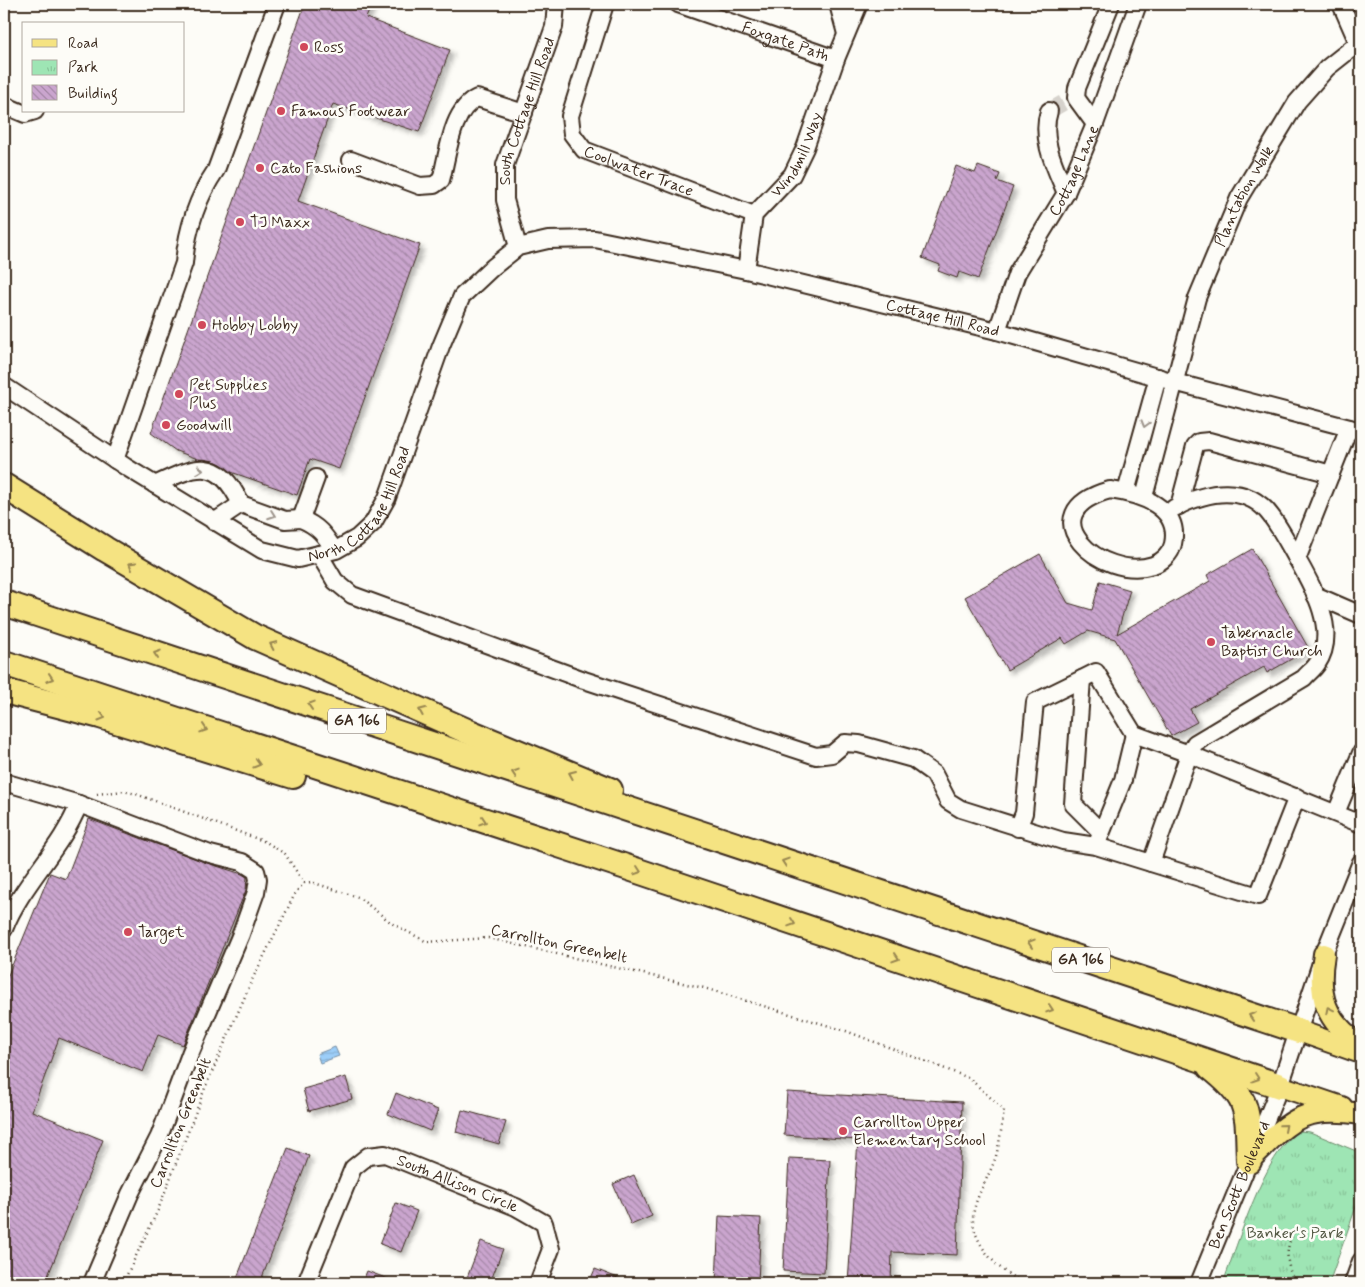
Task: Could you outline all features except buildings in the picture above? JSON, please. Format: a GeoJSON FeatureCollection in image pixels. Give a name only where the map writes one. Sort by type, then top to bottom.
{"type":"FeatureCollection","features":[{"type":"Feature","properties":{"kind":"highway"},"geometry":{"type":"LineString","coordinates":[[4,486],[105,549],[255,637],[450,723],[621,795],[711,838]]}},
{"type":"Feature","properties":{"kind":"highway","name":"GA 166"},"geometry":{"type":"LineString","coordinates":[[4,603],[711,838],[1302,1020]]}},
{"type":"Feature","properties":{"kind":"highway"},"geometry":{"type":"LineString","coordinates":[[4,662],[1280,1086]]}},
{"type":"Feature","properties":{"kind":"highway"},"geometry":{"type":"LineString","coordinates":[[4,692],[100,716],[354,794],[436,806]]}},
{"type":"Feature","properties":{"kind":"highway"},"geometry":{"type":"LineString","coordinates":[[1199,1058],[1231,1084],[1241,1097],[1246,1108],[1249,1161]]}},
{"type":"Feature","properties":{"kind":"main road"},"geometry":{"type":"LineString","coordinates":[[1324,954],[1320,976],[1322,994],[1328,1010],[1339,1027],[1361,1045]]}},
{"type":"Feature","properties":{"kind":"main road"},"geometry":{"type":"LineString","coordinates":[[1302,1020],[1326,1041],[1361,1052]]}},
{"type":"Feature","properties":{"kind":"main road"},"geometry":{"type":"LineString","coordinates":[[1280,1086],[1361,1114]]}},
{"type":"Feature","properties":{"kind":"main road"},"geometry":{"type":"LineString","coordinates":[[1249,1161],[1281,1130],[1300,1116],[1330,1111],[1361,1114]]}},
{"type":"Feature","properties":{"kind":"street"},"geometry":{"type":"LineString","coordinates":[[115,460],[181,272],[186,241],[202,191],[216,170],[277,4]]}},
{"type":"Feature","properties":{"kind":"street","name":"South Cottage Hill Road"},"geometry":{"type":"LineString","coordinates":[[518,248],[506,200],[505,165],[554,27],[556,4]]}},
{"type":"Feature","properties":{"kind":"street","name":"Coolwater Trace"},"geometry":{"type":"LineString","coordinates":[[605,4],[570,116],[572,134],[584,150],[754,215]]}},
{"type":"Feature","properties":{"kind":"street","name":"Foxgate Path"},"geometry":{"type":"LineString","coordinates":[[678,4],[836,59]]}},
{"type":"Feature","properties":{"kind":"street"},"geometry":{"type":"LineString","coordinates":[[838,4],[846,34]]}},
{"type":"Feature","properties":{"kind":"street","name":"Windmill Way"},"geometry":{"type":"LineString","coordinates":[[754,215],[792,175],[805,148],[836,59],[859,4]]}},
{"type":"Feature","properties":{"kind":"street"},"geometry":{"type":"LineString","coordinates":[[1066,193],[1048,152],[1046,118],[1063,104],[1077,88],[1111,4]]}},
{"type":"Feature","properties":{"kind":"street","name":"Cottage Lane"},"geometry":{"type":"LineString","coordinates":[[997,331],[1017,273],[1066,193],[1095,124],[1138,4]]}},
{"type":"Feature","properties":{"kind":"street"},"geometry":{"type":"LineString","coordinates":[[1340,4],[1360,42]]}},
{"type":"Feature","properties":{"kind":"street","name":"Plantation Walk"},"geometry":{"type":"LineString","coordinates":[[1144,497],[1197,298],[1240,198],[1297,102],[1327,68],[1360,42]]}},
{"type":"Feature","properties":{"kind":"street"},"geometry":{"type":"LineString","coordinates":[[351,160],[420,186],[434,185],[441,180],[456,124],[462,110],[469,101],[477,98],[524,113]]}},
{"type":"Feature","properties":{"kind":"street"},"geometry":{"type":"LineString","coordinates":[[4,104],[25,114],[31,112]]}},
{"type":"Feature","properties":{"kind":"street"},"geometry":{"type":"LineString","coordinates":[[1063,104],[1095,124]]}},
{"type":"Feature","properties":{"kind":"street"},"geometry":{"type":"LineString","coordinates":[[746,270],[754,215]]}},
{"type":"Feature","properties":{"kind":"street","name":"Cottage Hill Road"},"geometry":{"type":"LineString","coordinates":[[518,248],[548,240],[595,240],[746,270],[997,331],[1174,382],[1355,429]]}},
{"type":"Feature","properties":{"kind":"street","name":"North Cottage Hill Road"},"geometry":{"type":"LineString","coordinates":[[4,386],[115,460],[262,550],[298,559],[326,552],[357,538],[373,523],[386,498],[441,346],[462,296],[493,267],[518,248]]}},
{"type":"Feature","properties":{"kind":"street"},"geometry":{"type":"LineString","coordinates":[[1126,492],[1158,377]]}},
{"type":"Feature","properties":{"kind":"street"},"geometry":{"type":"LineString","coordinates":[[1297,559],[1331,474],[1355,429]]}},
{"type":"Feature","properties":{"kind":"street"},"geometry":{"type":"LineString","coordinates":[[1173,509],[1144,497],[1110,490],[1084,501],[1073,520],[1073,532],[1082,547],[1103,560],[1133,567],[1146,567],[1160,562],[1173,547],[1173,509],[1194,446],[1199,442],[1209,441],[1331,474]]}},
{"type":"Feature","properties":{"kind":"street"},"geometry":{"type":"LineString","coordinates":[[155,485],[194,468],[203,469],[226,478],[241,504],[285,520],[301,519],[313,524],[325,534],[326,552],[335,582],[352,595],[611,690],[816,756],[832,754],[845,743],[859,744],[913,759],[934,774],[948,801],[961,809],[1063,841],[1098,839],[1151,863],[1258,896],[1298,797]]}},
{"type":"Feature","properties":{"kind":"street"},"geometry":{"type":"LineString","coordinates":[[301,519],[316,478]]}},
{"type":"Feature","properties":{"kind":"street"},"geometry":{"type":"LineString","coordinates":[[1151,863],[1189,754],[1195,743],[1304,678],[1318,664],[1326,642],[1320,607],[1315,595],[1297,559],[1271,515],[1248,497],[1231,492],[1211,493],[1191,499],[1173,509]]}},
{"type":"Feature","properties":{"kind":"street"},"geometry":{"type":"LineString","coordinates":[[214,522],[241,504]]}},
{"type":"Feature","properties":{"kind":"street"},"geometry":{"type":"LineString","coordinates":[[1315,595],[1361,615]]}},
{"type":"Feature","properties":{"kind":"street"},"geometry":{"type":"LineString","coordinates":[[1018,828],[1024,813],[1036,702],[1096,672],[1134,734],[1298,797],[1361,824]]}},
{"type":"Feature","properties":{"kind":"street"},"geometry":{"type":"LineString","coordinates":[[1082,678],[1073,804],[1098,839]]}},
{"type":"Feature","properties":{"kind":"street"},"geometry":{"type":"LineString","coordinates":[[1098,839],[1123,780],[1134,734]]}},
{"type":"Feature","properties":{"kind":"street"},"geometry":{"type":"LineString","coordinates":[[1336,813],[1361,753]]}},
{"type":"Feature","properties":{"kind":"street"},"geometry":{"type":"LineString","coordinates":[[4,782],[86,802],[210,854],[242,862],[256,871],[258,879],[256,892],[241,934],[190,1054],[159,1137],[130,1194],[92,1283]]}},
{"type":"Feature","properties":{"kind":"street"},"geometry":{"type":"LineString","coordinates":[[4,929],[10,913],[31,878],[86,802]]}},
{"type":"Feature","properties":{"kind":"street","name":"Ben Scott Boulevard"},"geometry":{"type":"LineString","coordinates":[[1199,1283],[1280,1086],[1324,954],[1361,862]]}},
{"type":"Feature","properties":{"kind":"street","name":"South Allison Circle"},"geometry":{"type":"LineString","coordinates":[[306,1283],[353,1168],[368,1156],[385,1154],[516,1207],[544,1223],[551,1249],[538,1283]]}},
{"type":"Feature","properties":{"kind":"street"},"geometry":{"type":"LineString","coordinates":[[1210,1258],[1210,1283]]}},
{"type":"Feature","properties":{"kind":"street"},"geometry":{"type":"LineString","coordinates":[[1353,1283],[1361,1261]]}},
{"type":"Feature","properties":{"kind":"path"},"geometry":{"type":"LineString","coordinates":[[86,802],[101,792],[124,791],[266,842],[285,854],[304,883]]}},
{"type":"Feature","properties":{"kind":"path","name":"Carrollton Greenbelt"},"geometry":{"type":"LineString","coordinates":[[123,1283],[158,1210],[205,1088],[253,978],[296,892],[304,883],[311,882],[358,897],[394,924],[427,942],[488,938],[704,988],[846,1031],[969,1078],[1004,1110],[996,1157],[978,1198],[973,1222],[986,1256],[1019,1281],[1026,1283]]}},
{"type":"Feature","properties":{"kind":"path"},"geometry":{"type":"LineString","coordinates":[[1294,1232],[1287,1246],[1289,1269],[1294,1283]]}},
{"type":"Feature","properties":{"kind":"green space","name":"Banker's Park"},"geometry":{"type":"Polygon","coordinates":[[[1299,1131],[1310,1132],[1361,1153],[1361,1193],[1329,1283],[1223,1283],[1244,1224],[1264,1178],[1286,1142],[1299,1131]]]}},
{"type":"Feature","properties":{"kind":"water"},"geometry":{"type":"Polygon","coordinates":[[[335,1047],[339,1056],[320,1063],[317,1054],[335,1047]]]}},
{"type":"Feature","properties":{"kind":"tunnel"},"geometry":{"type":"LineString","coordinates":[[1049,111],[1063,103]]}},
{"type":"Feature","properties":{"kind":"place","name":"Ross"},"geometry":{"type":"Point","coordinates":[304,47]}},
{"type":"Feature","properties":{"kind":"place","name":"Famous Footwear"},"geometry":{"type":"Point","coordinates":[281,111]}},
{"type":"Feature","properties":{"kind":"place","name":"Cato Fashions"},"geometry":{"type":"Point","coordinates":[260,168]}},
{"type":"Feature","properties":{"kind":"place","name":"TJ Maxx"},"geometry":{"type":"Point","coordinates":[240,222]}},
{"type":"Feature","properties":{"kind":"place","name":"Hobby Lobby"},"geometry":{"type":"Point","coordinates":[202,325]}},
{"type":"Feature","properties":{"kind":"place","name":"Pet Supplies Plus"},"geometry":{"type":"Point","coordinates":[179,394]}},
{"type":"Feature","properties":{"kind":"place","name":"Goodwill"},"geometry":{"type":"Point","coordinates":[166,425]}},
{"type":"Feature","properties":{"kind":"place","name":"Tabernacle Baptist Church"},"geometry":{"type":"Point","coordinates":[1211,642]}},
{"type":"Feature","properties":{"kind":"place","name":"Target"},"geometry":{"type":"Point","coordinates":[128,932]}},
{"type":"Feature","properties":{"kind":"place","name":"Carrollton Upper Elementary School"},"geometry":{"type":"Point","coordinates":[843,1131]}}]}
